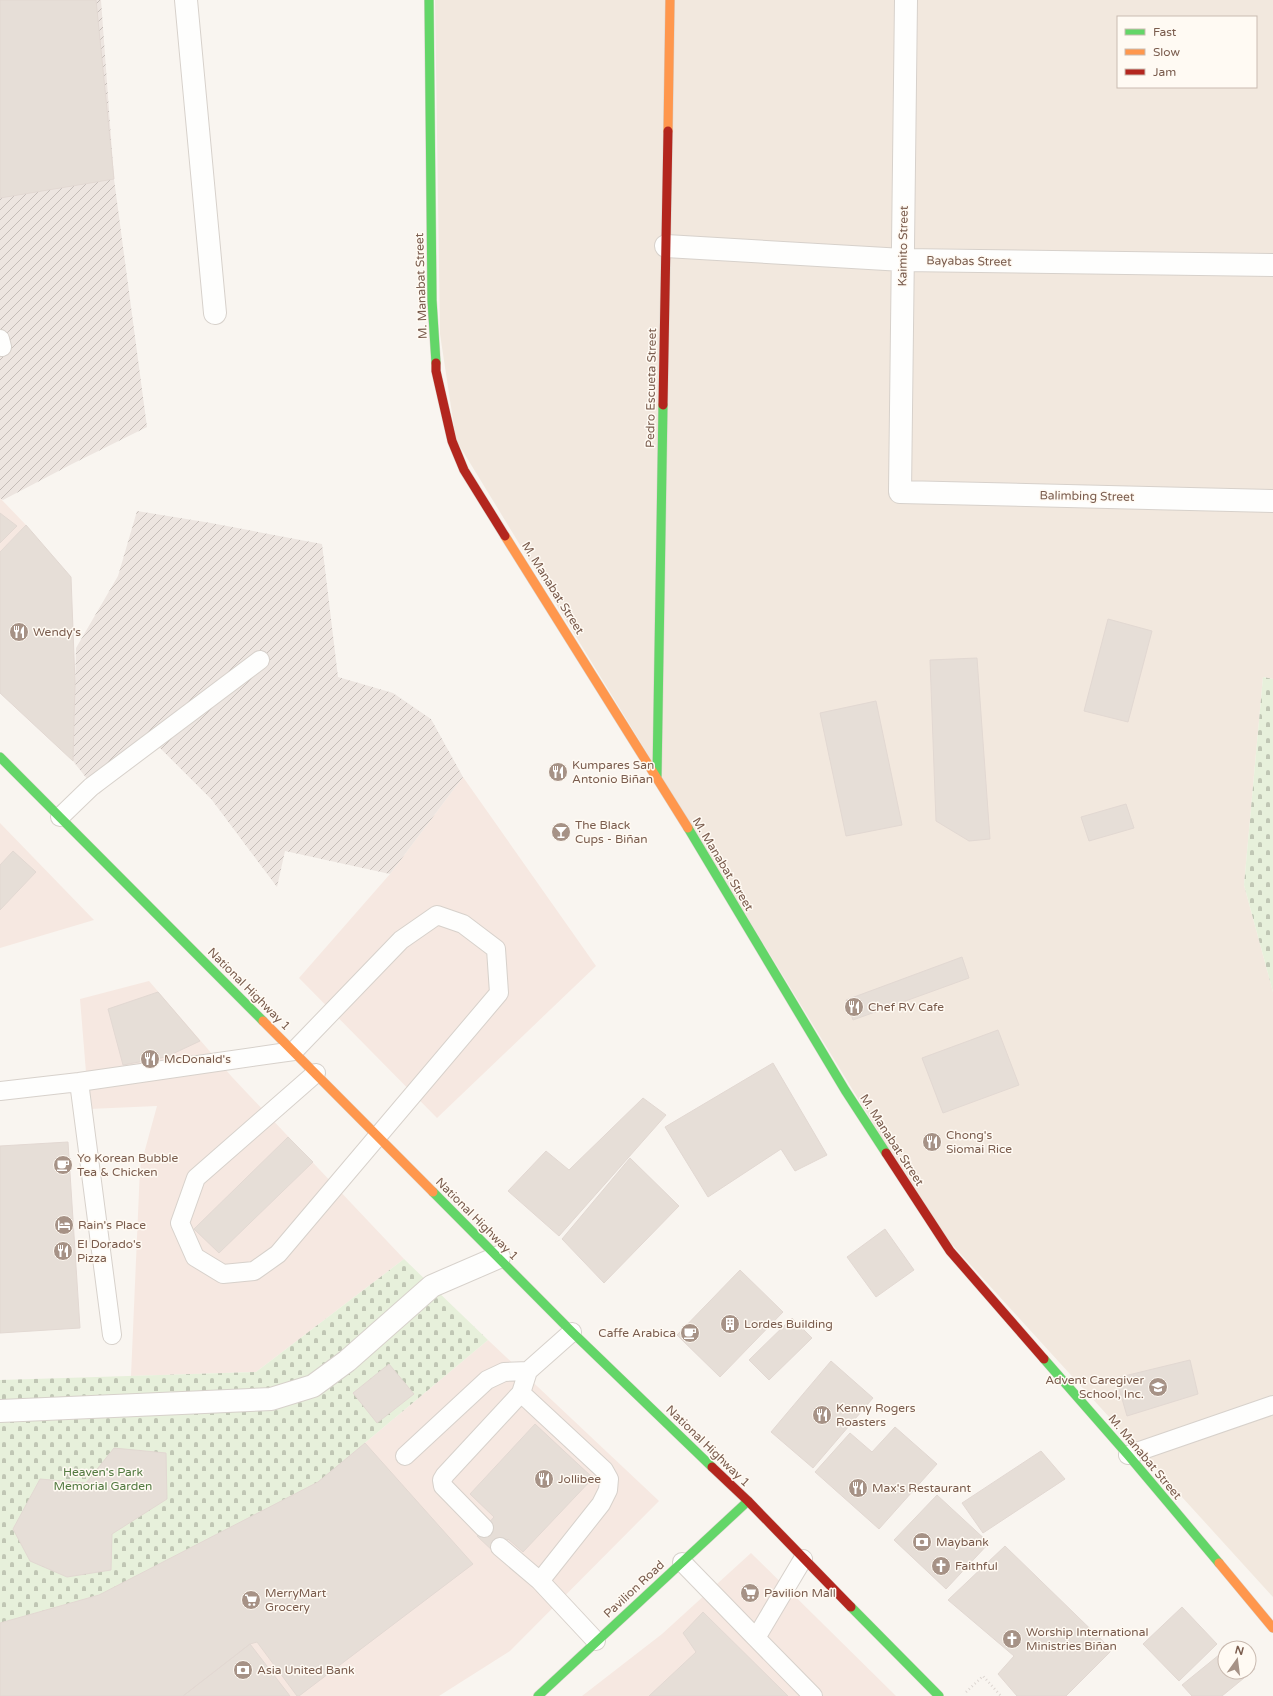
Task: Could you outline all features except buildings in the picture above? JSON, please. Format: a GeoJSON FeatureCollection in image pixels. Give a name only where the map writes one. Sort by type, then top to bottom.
{"type":"FeatureCollection","features":[{"type":"Feature","properties":{"kind":"main road","name":"M. Manabat Street"},"geometry":{"type":"LineString","coordinates":[[429,0],[432,300],[436,371],[452,441],[464,470],[657,776],[845,1090],[950,1251],[1128,1455],[1273,1628]]}},
{"type":"Feature","properties":{"kind":"main road","name":"Pedro Escueta Street"},"geometry":{"type":"LineString","coordinates":[[657,776],[670,0]]}},
{"type":"Feature","properties":{"kind":"main road","name":"National Highway 1"},"geometry":{"type":"LineString","coordinates":[[0,757],[572,1332],[748,1501],[803,1559],[939,1696]]}},
{"type":"Feature","properties":{"kind":"main road","name":"Pavilion Road"},"geometry":{"type":"LineString","coordinates":[[538,1696],[748,1501]]}},
{"type":"Feature","properties":{"kind":"street"},"geometry":{"type":"LineString","coordinates":[[186,0],[215,313]]}},
{"type":"Feature","properties":{"kind":"street","name":"Kaimito Street"},"geometry":{"type":"LineString","coordinates":[[900,492],[906,0]]}},
{"type":"Feature","properties":{"kind":"street","name":"Bayabas Street"},"geometry":{"type":"LineString","coordinates":[[666,246],[903,260],[1273,265]]}},
{"type":"Feature","properties":{"kind":"street","name":"Balimbing Street"},"geometry":{"type":"LineString","coordinates":[[900,492],[1273,501]]}},
{"type":"Feature","properties":{"kind":"street"},"geometry":{"type":"LineString","coordinates":[[0,1411],[271,1399],[313,1386],[347,1361],[432,1286],[499,1257]]}},
{"type":"Feature","properties":{"kind":"lane"},"geometry":{"type":"LineString","coordinates":[[60,817],[91,787],[260,660]]}},
{"type":"Feature","properties":{"kind":"lane"},"geometry":{"type":"LineString","coordinates":[[0,1091],[79,1082],[294,1051],[401,940],[437,915],[463,924],[496,949],[499,993],[278,1254],[254,1271],[223,1274],[195,1257],[180,1223],[196,1178],[316,1073]]}},
{"type":"Feature","properties":{"kind":"lane"},"geometry":{"type":"LineString","coordinates":[[79,1082],[112,1335]]}},
{"type":"Feature","properties":{"kind":"lane"},"geometry":{"type":"LineString","coordinates":[[484,1528],[443,1486],[442,1480],[521,1393],[528,1371],[572,1332]]}},
{"type":"Feature","properties":{"kind":"lane"},"geometry":{"type":"LineString","coordinates":[[406,1456],[487,1380],[504,1372],[528,1371]]}},
{"type":"Feature","properties":{"kind":"lane"},"geometry":{"type":"LineString","coordinates":[[521,1393],[604,1470],[609,1479],[608,1490],[601,1504],[540,1581]]}},
{"type":"Feature","properties":{"kind":"lane"},"geometry":{"type":"LineString","coordinates":[[1128,1455],[1273,1405]]}},
{"type":"Feature","properties":{"kind":"lane"},"geometry":{"type":"LineString","coordinates":[[500,1547],[540,1581],[596,1641]]}},
{"type":"Feature","properties":{"kind":"lane"},"geometry":{"type":"LineString","coordinates":[[756,1638],[803,1559]]}},
{"type":"Feature","properties":{"kind":"lane"},"geometry":{"type":"LineString","coordinates":[[682,1562],[813,1696]]}},
{"type":"Feature","properties":{"kind":"path"},"geometry":{"type":"LineString","coordinates":[[961,1696],[983,1676],[1001,1696]]}},
{"type":"Feature","properties":{"kind":"shaded area"},"geometry":{"type":"Polygon","coordinates":[[[0,0],[101,0],[114,179],[147,427],[3,500],[0,498],[0,0]]]}},
{"type":"Feature","properties":{"kind":"shaded area"},"geometry":{"type":"Polygon","coordinates":[[[435,0],[1273,0],[1273,679],[1263,677],[1244,885],[1273,992],[1273,1597],[937,1228],[456,440],[440,334],[435,0]]]}},
{"type":"Feature","properties":{"kind":"shaded area"},"geometry":{"type":"Polygon","coordinates":[[[0,498],[26,525],[0,552],[0,498]]]}},
{"type":"Feature","properties":{"kind":"shaded area"},"geometry":{"type":"Polygon","coordinates":[[[137,511],[322,544],[338,677],[393,693],[431,719],[463,777],[390,874],[285,851],[277,887],[212,800],[155,743],[99,794],[73,761],[76,648],[118,576],[137,511]]]}},
{"type":"Feature","properties":{"kind":"shaded area"},"geometry":{"type":"Polygon","coordinates":[[[463,777],[596,966],[437,1118],[299,978],[390,874],[463,777]]]}},
{"type":"Feature","properties":{"kind":"shaded area"},"geometry":{"type":"Polygon","coordinates":[[[0,823],[94,920],[0,948],[0,823]]]}},
{"type":"Feature","properties":{"kind":"shaded area"},"geometry":{"type":"Polygon","coordinates":[[[149,981],[232,1077],[404,1259],[256,1372],[131,1376],[140,1168],[157,1106],[89,1109],[80,999],[149,981]]]}},
{"type":"Feature","properties":{"kind":"shaded area"},"geometry":{"type":"Polygon","coordinates":[[[488,1340],[659,1501],[510,1651],[439,1696],[0,1696],[0,1623],[324,1477],[488,1340]]]}},
{"type":"Feature","properties":{"kind":"shaded area","name":"Pavilion Mall"},"geometry":{"type":"Polygon","coordinates":[[[751,1553],[896,1696],[582,1696],[662,1634],[751,1553]]]}},
{"type":"Feature","properties":{"kind":"green space"},"geometry":{"type":"Polygon","coordinates":[[[1263,677],[1273,679],[1273,992],[1244,885],[1263,677]]]}},
{"type":"Feature","properties":{"kind":"green space","name":"Heaven's Park Memorial Garden"},"geometry":{"type":"Polygon","coordinates":[[[404,1259],[488,1340],[318,1482],[99,1595],[0,1623],[0,1380],[256,1372],[404,1259]]]}},
{"type":"Feature","properties":{"kind":"traffic: fast"},"geometry":{"type":"LineString","coordinates":[[429,0],[432,300],[436,363]]}},
{"type":"Feature","properties":{"kind":"traffic: fast"},"geometry":{"type":"LineString","coordinates":[[657,776],[663,405]]}},
{"type":"Feature","properties":{"kind":"traffic: fast"},"geometry":{"type":"LineString","coordinates":[[0,757],[263,1021]]}},
{"type":"Feature","properties":{"kind":"traffic: fast"},"geometry":{"type":"LineString","coordinates":[[688,828],[845,1090],[886,1153]]}},
{"type":"Feature","properties":{"kind":"traffic: fast"},"geometry":{"type":"LineString","coordinates":[[433,1192],[572,1332],[712,1467]]}},
{"type":"Feature","properties":{"kind":"traffic: fast"},"geometry":{"type":"LineString","coordinates":[[1044,1359],[1128,1455],[1219,1563]]}},
{"type":"Feature","properties":{"kind":"traffic: fast"},"geometry":{"type":"LineString","coordinates":[[538,1696],[748,1501]]}},
{"type":"Feature","properties":{"kind":"traffic: fast"},"geometry":{"type":"LineString","coordinates":[[851,1607],[939,1696]]}},
{"type":"Feature","properties":{"kind":"traffic: slow"},"geometry":{"type":"LineString","coordinates":[[668,131],[670,0]]}},
{"type":"Feature","properties":{"kind":"traffic: slow"},"geometry":{"type":"LineString","coordinates":[[505,536],[688,828]]}},
{"type":"Feature","properties":{"kind":"traffic: slow"},"geometry":{"type":"LineString","coordinates":[[263,1021],[433,1192]]}},
{"type":"Feature","properties":{"kind":"traffic: slow"},"geometry":{"type":"LineString","coordinates":[[1219,1563],[1273,1628]]}},
{"type":"Feature","properties":{"kind":"traffic: jam"},"geometry":{"type":"LineString","coordinates":[[663,405],[668,131]]}},
{"type":"Feature","properties":{"kind":"traffic: jam"},"geometry":{"type":"LineString","coordinates":[[436,363],[436,371],[452,441],[464,470],[505,536]]}},
{"type":"Feature","properties":{"kind":"traffic: jam"},"geometry":{"type":"LineString","coordinates":[[886,1153],[950,1251],[1044,1359]]}},
{"type":"Feature","properties":{"kind":"traffic: jam"},"geometry":{"type":"LineString","coordinates":[[712,1467],[748,1501],[851,1607]]}},
{"type":"Feature","properties":{"kind":"place","name":"Wendy's"},"geometry":{"type":"Point","coordinates":[19,632]}},
{"type":"Feature","properties":{"kind":"place","name":"Kumpares San Antonio Biñan"},"geometry":{"type":"Point","coordinates":[558,772]}},
{"type":"Feature","properties":{"kind":"place","name":"The Black Cups - Biñan"},"geometry":{"type":"Point","coordinates":[561,832]}},
{"type":"Feature","properties":{"kind":"place","name":"Chef RV Cafe"},"geometry":{"type":"Point","coordinates":[854,1007]}},
{"type":"Feature","properties":{"kind":"place","name":"McDonald's"},"geometry":{"type":"Point","coordinates":[150,1059]}},
{"type":"Feature","properties":{"kind":"place","name":"Chong's Siomai Rice"},"geometry":{"type":"Point","coordinates":[932,1142]}},
{"type":"Feature","properties":{"kind":"place","name":"Yo Korean Bubble Tea & Chicken"},"geometry":{"type":"Point","coordinates":[63,1165]}},
{"type":"Feature","properties":{"kind":"place","name":"Rain's Place"},"geometry":{"type":"Point","coordinates":[64,1225]}},
{"type":"Feature","properties":{"kind":"place","name":"El Dorado's Pizza"},"geometry":{"type":"Point","coordinates":[63,1251]}},
{"type":"Feature","properties":{"kind":"place","name":"Lordes Building"},"geometry":{"type":"Point","coordinates":[730,1324]}},
{"type":"Feature","properties":{"kind":"place","name":"Caffe Arabica"},"geometry":{"type":"Point","coordinates":[690,1333]}},
{"type":"Feature","properties":{"kind":"place","name":"Advent Caregiver School, Inc."},"geometry":{"type":"Point","coordinates":[1158,1387]}},
{"type":"Feature","properties":{"kind":"place","name":"Kenny Rogers Roasters"},"geometry":{"type":"Point","coordinates":[822,1415]}},
{"type":"Feature","properties":{"kind":"place","name":"Jollibee"},"geometry":{"type":"Point","coordinates":[544,1479]}},
{"type":"Feature","properties":{"kind":"place","name":"Max's Restaurant"},"geometry":{"type":"Point","coordinates":[858,1488]}},
{"type":"Feature","properties":{"kind":"place","name":"Maybank"},"geometry":{"type":"Point","coordinates":[922,1542]}},
{"type":"Feature","properties":{"kind":"place","name":"Faithful"},"geometry":{"type":"Point","coordinates":[941,1566]}},
{"type":"Feature","properties":{"kind":"place","name":"Pavilion Mall"},"geometry":{"type":"Point","coordinates":[750,1593]}},
{"type":"Feature","properties":{"kind":"place","name":"MerryMart Grocery"},"geometry":{"type":"Point","coordinates":[251,1600]}},
{"type":"Feature","properties":{"kind":"place","name":"Worship International Ministries Biñan"},"geometry":{"type":"Point","coordinates":[1012,1639]}},
{"type":"Feature","properties":{"kind":"place","name":"Asia United Bank"},"geometry":{"type":"Point","coordinates":[243,1670]}}]}
